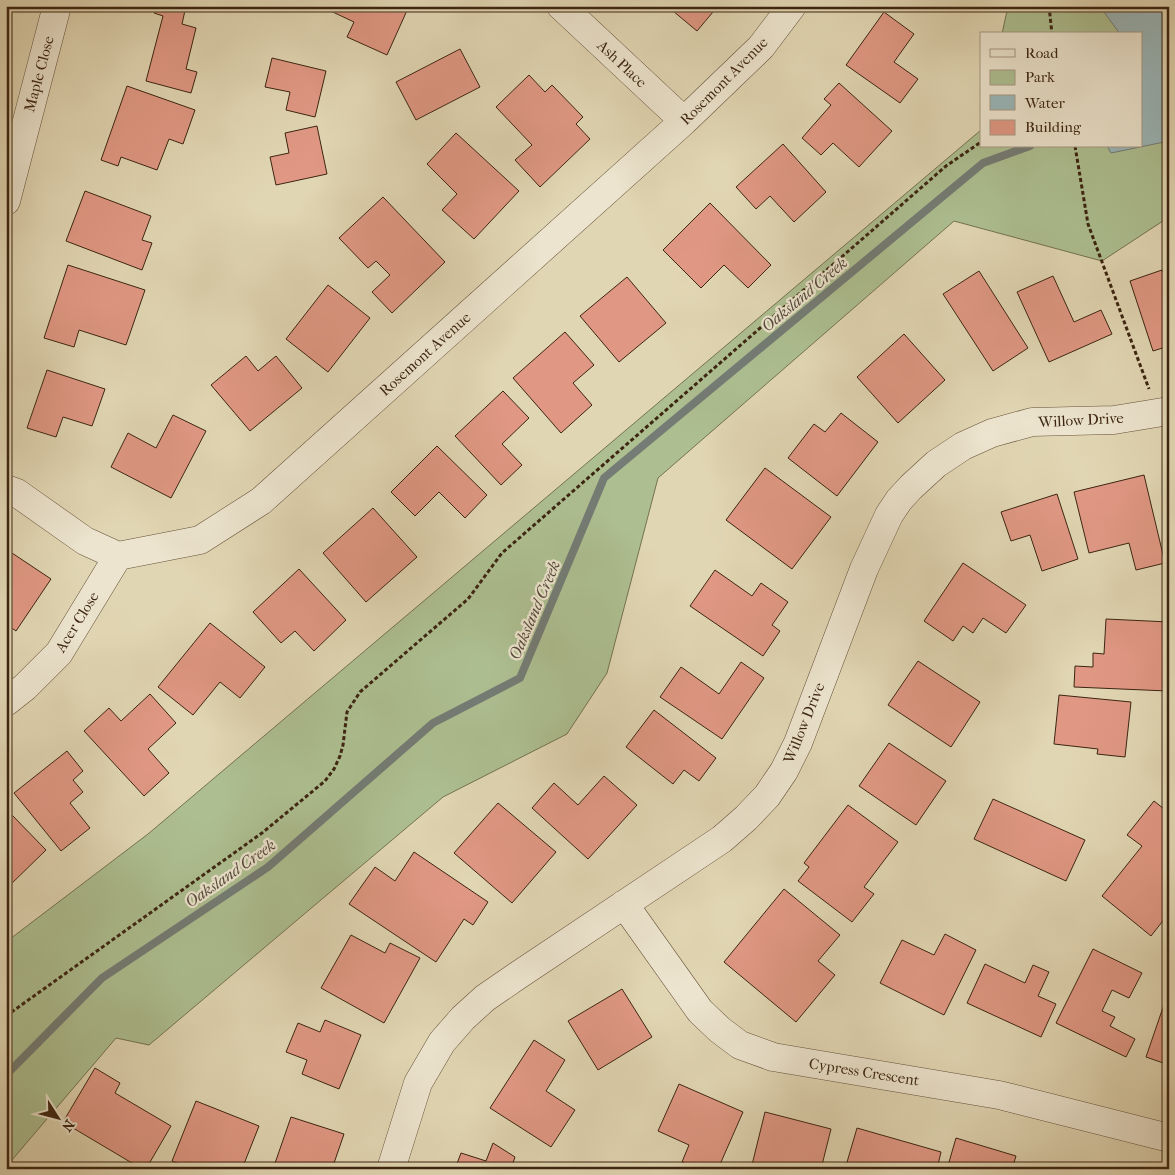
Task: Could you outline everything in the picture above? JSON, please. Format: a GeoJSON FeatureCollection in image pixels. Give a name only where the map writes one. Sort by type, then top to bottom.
{"type":"FeatureCollection","features":[{"type":"Feature","properties":{"kind":"street","name":"Maple Close"},"geometry":{"type":"LineString","coordinates":[[6,201],[57,6]]}},
{"type":"Feature","properties":{"kind":"street","name":"Ash Place"},"geometry":{"type":"LineString","coordinates":[[561,6],[684,121]]}},
{"type":"Feature","properties":{"kind":"street","name":"Rosemont Avenue"},"geometry":{"type":"LineString","coordinates":[[118,556],[200,540],[261,501],[684,121],[761,47],[792,6]]}},
{"type":"Feature","properties":{"kind":"street","name":"Willow Drive"},"geometry":{"type":"LineString","coordinates":[[391,1169],[418,1083],[442,1042],[463,1018],[485,998],[722,839],[767,796],[784,771],[798,743],[864,569],[899,500],[936,464],[963,446],[992,433],[1032,422],[1114,420],[1164,412]]}},
{"type":"Feature","properties":{"kind":"street"},"geometry":{"type":"LineString","coordinates":[[6,489],[17,492],[84,541],[118,556]]}},
{"type":"Feature","properties":{"kind":"street","name":"Acer Close"},"geometry":{"type":"LineString","coordinates":[[6,702],[25,687],[59,653],[118,556]]}},
{"type":"Feature","properties":{"kind":"street","name":"Cypress Crescent"},"geometry":{"type":"LineString","coordinates":[[624,904],[700,1011],[720,1030],[740,1044],[773,1057],[1000,1095],[1169,1138]]}},
{"type":"Feature","properties":{"kind":"path"},"geometry":{"type":"LineString","coordinates":[[1049,6],[1052,32]]}},
{"type":"Feature","properties":{"kind":"path"},"geometry":{"type":"LineString","coordinates":[[6,1016],[262,833],[325,781],[334,769],[340,756],[347,712],[352,702],[360,692],[468,599],[502,553],[946,166],[980,143]]}},
{"type":"Feature","properties":{"kind":"path"},"geometry":{"type":"LineString","coordinates":[[1075,148],[1088,224],[1164,412]]}},
{"type":"Feature","properties":{"kind":"green space"},"geometry":{"type":"Polygon","coordinates":[[[1008,6],[1169,6],[1169,217],[1102,261],[954,221],[658,478],[607,673],[567,734],[443,797],[149,1045],[116,1038],[6,1167],[6,942],[148,834],[980,131],[980,148],[1142,148],[1142,32],[1002,32],[1008,6]]]}},
{"type":"Feature","properties":{"kind":"water"},"geometry":{"type":"Polygon","coordinates":[[[1103,6],[1169,6],[1169,141],[1142,147],[1142,32],[1119,32],[1104,12],[1103,6]]]}},
{"type":"Feature","properties":{"kind":"water"},"geometry":{"type":"Polygon","coordinates":[[[1108,148],[1135,148],[1111,153],[1108,148]]]}},
{"type":"Feature","properties":{"kind":"building"},"geometry":{"type":"Polygon","coordinates":[[[156,6],[186,6],[182,24],[196,28],[186,69],[197,72],[191,93],[146,81],[163,16],[154,13],[156,6]]]}},
{"type":"Feature","properties":{"kind":"building"},"geometry":{"type":"Polygon","coordinates":[[[320,6],[409,6],[387,55],[347,37],[354,22],[320,6]]]}},
{"type":"Feature","properties":{"kind":"building"},"geometry":{"type":"Polygon","coordinates":[[[667,6],[718,6],[697,31],[667,6]]]}},
{"type":"Feature","properties":{"kind":"building"},"geometry":{"type":"Polygon","coordinates":[[[884,12],[914,34],[894,62],[918,79],[900,103],[846,65],[884,12]]]}},
{"type":"Feature","properties":{"kind":"building"},"geometry":{"type":"Polygon","coordinates":[[[460,49],[480,87],[416,120],[396,82],[460,49]]]}},
{"type":"Feature","properties":{"kind":"building"},"geometry":{"type":"Polygon","coordinates":[[[272,58],[326,71],[315,117],[286,110],[290,92],[265,87],[272,58]]]}},
{"type":"Feature","properties":{"kind":"building"},"geometry":{"type":"Polygon","coordinates":[[[529,75],[545,92],[552,85],[583,117],[576,124],[590,139],[540,187],[515,160],[532,145],[496,107],[529,75]]]}},
{"type":"Feature","properties":{"kind":"building"},"geometry":{"type":"Polygon","coordinates":[[[839,83],[892,131],[859,167],[833,143],[821,155],[802,138],[831,105],[824,99],[839,83]]]}},
{"type":"Feature","properties":{"kind":"building"},"geometry":{"type":"Polygon","coordinates":[[[127,86],[195,110],[183,144],[169,139],[157,170],[121,157],[118,166],[101,160],[127,86]]]}},
{"type":"Feature","properties":{"kind":"building"},"geometry":{"type":"Polygon","coordinates":[[[317,126],[327,174],[276,185],[270,157],[289,153],[285,133],[317,126]]]}},
{"type":"Feature","properties":{"kind":"building"},"geometry":{"type":"Polygon","coordinates":[[[456,133],[519,191],[474,239],[442,210],[457,194],[427,164],[456,133]]]}},
{"type":"Feature","properties":{"kind":"building"},"geometry":{"type":"Polygon","coordinates":[[[783,144],[826,192],[794,222],[770,196],[756,209],[736,187],[783,144]]]}},
{"type":"Feature","properties":{"kind":"building"},"geometry":{"type":"Polygon","coordinates":[[[85,191],[151,216],[142,240],[152,243],[142,270],[66,241],[85,191]]]}},
{"type":"Feature","properties":{"kind":"building"},"geometry":{"type":"Polygon","coordinates":[[[383,197],[445,262],[392,313],[372,292],[390,275],[376,261],[368,268],[339,238],[383,197]]]}},
{"type":"Feature","properties":{"kind":"building"},"geometry":{"type":"Polygon","coordinates":[[[710,203],[771,265],[748,288],[724,265],[701,288],[663,250],[710,203]]]}},
{"type":"Feature","properties":{"kind":"building"},"geometry":{"type":"Polygon","coordinates":[[[68,265],[145,290],[126,345],[79,330],[74,347],[44,338],[68,265]]]}},
{"type":"Feature","properties":{"kind":"building"},"geometry":{"type":"Polygon","coordinates":[[[1162,270],[1169,285],[1169,346],[1153,351],[1130,281],[1162,270]]]}},
{"type":"Feature","properties":{"kind":"building"},"geometry":{"type":"Polygon","coordinates":[[[979,271],[1028,348],[993,371],[943,294],[979,271]]]}},
{"type":"Feature","properties":{"kind":"building"},"geometry":{"type":"Polygon","coordinates":[[[1053,276],[1074,322],[1101,310],[1112,334],[1049,362],[1017,292],[1053,276]]]}},
{"type":"Feature","properties":{"kind":"building"},"geometry":{"type":"Polygon","coordinates":[[[627,277],[666,323],[619,362],[580,316],[627,277]]]}},
{"type":"Feature","properties":{"kind":"building"},"geometry":{"type":"Polygon","coordinates":[[[328,285],[370,318],[328,372],[286,339],[328,285]]]}},
{"type":"Feature","properties":{"kind":"building"},"geometry":{"type":"Polygon","coordinates":[[[565,332],[594,365],[573,383],[592,405],[561,433],[513,378],[565,332]]]}},
{"type":"Feature","properties":{"kind":"building"},"geometry":{"type":"Polygon","coordinates":[[[904,334],[945,380],[898,423],[857,377],[904,334]]]}},
{"type":"Feature","properties":{"kind":"building"},"geometry":{"type":"Polygon","coordinates":[[[246,356],[258,371],[276,356],[302,388],[250,431],[211,385],[246,356]]]}},
{"type":"Feature","properties":{"kind":"building"},"geometry":{"type":"Polygon","coordinates":[[[47,370],[105,389],[92,426],[63,417],[56,437],[27,428],[47,370]]]}},
{"type":"Feature","properties":{"kind":"building"},"geometry":{"type":"Polygon","coordinates":[[[503,391],[529,418],[502,444],[522,465],[501,485],[455,436],[503,391]]]}},
{"type":"Feature","properties":{"kind":"building"},"geometry":{"type":"Polygon","coordinates":[[[841,413],[878,442],[837,496],[788,458],[814,424],[825,432],[841,413]]]}},
{"type":"Feature","properties":{"kind":"building"},"geometry":{"type":"Polygon","coordinates":[[[173,415],[206,431],[171,498],[111,467],[128,433],[156,448],[173,415]]]}},
{"type":"Feature","properties":{"kind":"building"},"geometry":{"type":"Polygon","coordinates":[[[437,446],[487,495],[465,518],[439,492],[415,516],[391,492],[437,446]]]}},
{"type":"Feature","properties":{"kind":"building"},"geometry":{"type":"Polygon","coordinates":[[[765,468],[831,517],[792,569],[726,520],[765,468]]]}},
{"type":"Feature","properties":{"kind":"building"},"geometry":{"type":"Polygon","coordinates":[[[1144,475],[1165,563],[1136,570],[1129,543],[1089,553],[1074,492],[1144,475]]]}},
{"type":"Feature","properties":{"kind":"building"},"geometry":{"type":"Polygon","coordinates":[[[1057,494],[1078,559],[1042,571],[1030,535],[1011,541],[1001,512],[1057,494]]]}},
{"type":"Feature","properties":{"kind":"building"},"geometry":{"type":"Polygon","coordinates":[[[373,508],[417,557],[366,602],[323,553],[373,508]]]}},
{"type":"Feature","properties":{"kind":"building"},"geometry":{"type":"Polygon","coordinates":[[[6,549],[51,579],[16,631],[6,624],[6,549]]]}},
{"type":"Feature","properties":{"kind":"building"},"geometry":{"type":"Polygon","coordinates":[[[963,563],[1026,605],[1006,633],[983,618],[973,633],[963,626],[953,641],[924,621],[963,563]]]}},
{"type":"Feature","properties":{"kind":"building"},"geometry":{"type":"Polygon","coordinates":[[[299,569],[346,620],[314,651],[295,631],[281,643],[253,612],[299,569]]]}},
{"type":"Feature","properties":{"kind":"building"},"geometry":{"type":"Polygon","coordinates":[[[715,570],[752,596],[761,583],[788,602],[772,625],[780,631],[763,656],[690,606],[715,570]]]}},
{"type":"Feature","properties":{"kind":"building"},"geometry":{"type":"Polygon","coordinates":[[[1106,619],[1169,622],[1168,691],[1074,687],[1075,666],[1093,667],[1093,653],[1104,654],[1106,619]]]}},
{"type":"Feature","properties":{"kind":"building"},"geometry":{"type":"Polygon","coordinates":[[[210,623],[265,667],[240,698],[220,682],[193,715],[158,687],[210,623]]]}},
{"type":"Feature","properties":{"kind":"building"},"geometry":{"type":"Polygon","coordinates":[[[918,661],[980,702],[951,747],[888,705],[918,661]]]}},
{"type":"Feature","properties":{"kind":"building"},"geometry":{"type":"Polygon","coordinates":[[[741,662],[764,678],[722,739],[660,697],[681,667],[719,694],[741,662]]]}},
{"type":"Feature","properties":{"kind":"building"},"geometry":{"type":"Polygon","coordinates":[[[150,694],[176,723],[148,749],[169,773],[144,796],[84,731],[109,708],[121,721],[150,694]]]}},
{"type":"Feature","properties":{"kind":"building"},"geometry":{"type":"Polygon","coordinates":[[[1059,695],[1131,702],[1125,757],[1097,754],[1098,749],[1054,744],[1059,695]]]}},
{"type":"Feature","properties":{"kind":"building"},"geometry":{"type":"Polygon","coordinates":[[[654,710],[716,758],[699,781],[684,770],[673,784],[626,747],[654,710]]]}},
{"type":"Feature","properties":{"kind":"building"},"geometry":{"type":"Polygon","coordinates":[[[889,743],[946,781],[916,825],[859,786],[889,743]]]}},
{"type":"Feature","properties":{"kind":"building"},"geometry":{"type":"Polygon","coordinates":[[[67,751],[83,771],[73,780],[83,792],[70,803],[90,828],[61,851],[14,793],[67,751]]]}},
{"type":"Feature","properties":{"kind":"building"},"geometry":{"type":"Polygon","coordinates":[[[604,776],[637,805],[588,859],[532,808],[554,783],[578,805],[604,776]]]}},
{"type":"Feature","properties":{"kind":"building"},"geometry":{"type":"Polygon","coordinates":[[[993,799],[1085,840],[1066,881],[974,839],[993,799]]]}},
{"type":"Feature","properties":{"kind":"building"},"geometry":{"type":"Polygon","coordinates":[[[1154,801],[1169,813],[1169,913],[1151,936],[1102,896],[1142,846],[1127,835],[1154,801]]]}},
{"type":"Feature","properties":{"kind":"building"},"geometry":{"type":"Polygon","coordinates":[[[498,803],[556,852],[512,903],[454,853],[498,803]]]}},
{"type":"Feature","properties":{"kind":"building"},"geometry":{"type":"Polygon","coordinates":[[[848,805],[898,842],[864,887],[874,894],[852,922],[798,881],[809,867],[804,863],[848,805]]]}},
{"type":"Feature","properties":{"kind":"building"},"geometry":{"type":"Polygon","coordinates":[[[11,814],[46,850],[6,889],[6,819],[11,814]]]}},
{"type":"Feature","properties":{"kind":"building"},"geometry":{"type":"Polygon","coordinates":[[[414,852],[488,902],[473,925],[464,919],[436,962],[349,904],[375,867],[395,881],[414,852]]]}},
{"type":"Feature","properties":{"kind":"building"},"geometry":{"type":"Polygon","coordinates":[[[784,889],[840,935],[818,961],[835,975],[796,1022],[724,962],[784,889]]]}},
{"type":"Feature","properties":{"kind":"building"},"geometry":{"type":"Polygon","coordinates":[[[945,934],[976,950],[944,1015],[880,983],[902,940],[934,955],[945,934]]]}},
{"type":"Feature","properties":{"kind":"building"},"geometry":{"type":"Polygon","coordinates":[[[351,935],[385,953],[390,943],[420,958],[384,1023],[321,988],[351,935]]]}},
{"type":"Feature","properties":{"kind":"building"},"geometry":{"type":"Polygon","coordinates":[[[1093,949],[1142,973],[1129,998],[1112,990],[1102,1011],[1115,1017],[1110,1026],[1135,1039],[1126,1057],[1056,1023],[1093,949]]]}},
{"type":"Feature","properties":{"kind":"building"},"geometry":{"type":"Polygon","coordinates":[[[985,964],[1025,983],[1033,965],[1049,972],[1038,996],[1056,1004],[1041,1037],[967,1003],[985,964]]]}},
{"type":"Feature","properties":{"kind":"building"},"geometry":{"type":"Polygon","coordinates":[[[622,989],[652,1037],[598,1070],[568,1021],[622,989]]]}},
{"type":"Feature","properties":{"kind":"building"},"geometry":{"type":"Polygon","coordinates":[[[1169,990],[1169,1065],[1146,1057],[1169,990]]]}},
{"type":"Feature","properties":{"kind":"building"},"geometry":{"type":"Polygon","coordinates":[[[325,1020],[361,1035],[339,1089],[302,1074],[307,1060],[286,1052],[298,1023],[320,1032],[325,1020]]]}},
{"type":"Feature","properties":{"kind":"building"},"geometry":{"type":"Polygon","coordinates":[[[534,1040],[565,1060],[546,1091],[575,1110],[551,1147],[490,1108],[534,1040]]]}},
{"type":"Feature","properties":{"kind":"building"},"geometry":{"type":"Polygon","coordinates":[[[95,1068],[120,1083],[115,1093],[171,1126],[146,1169],[142,1169],[63,1122],[95,1068]]]}},
{"type":"Feature","properties":{"kind":"building"},"geometry":{"type":"Polygon","coordinates":[[[679,1084],[743,1112],[718,1169],[697,1169],[682,1162],[689,1145],[658,1131],[679,1084]]]}},
{"type":"Feature","properties":{"kind":"building"},"geometry":{"type":"Polygon","coordinates":[[[196,1101],[259,1126],[242,1169],[192,1169],[172,1161],[196,1101]]]}},
{"type":"Feature","properties":{"kind":"building"},"geometry":{"type":"Polygon","coordinates":[[[765,1112],[831,1129],[821,1169],[751,1169],[765,1112]]]}},
{"type":"Feature","properties":{"kind":"building"},"geometry":{"type":"Polygon","coordinates":[[[291,1117],[344,1134],[332,1169],[273,1169],[291,1117]]]}},
{"type":"Feature","properties":{"kind":"building"},"geometry":{"type":"Polygon","coordinates":[[[857,1128],[941,1152],[937,1169],[845,1169],[857,1128]]]}},
{"type":"Feature","properties":{"kind":"building"},"geometry":{"type":"Polygon","coordinates":[[[956,1138],[1016,1156],[1012,1169],[947,1169],[956,1138]]]}},
{"type":"Feature","properties":{"kind":"building"},"geometry":{"type":"Polygon","coordinates":[[[493,1143],[515,1157],[511,1169],[455,1169],[461,1153],[486,1161],[493,1143]]]}},
{"type":"Feature","properties":{"kind":"waterway","name":"Oaksland Creek"},"geometry":{"type":"LineString","coordinates":[[6,1075],[102,978],[268,867],[433,723],[520,678],[604,478],[983,163],[1024,148]]}}]}
